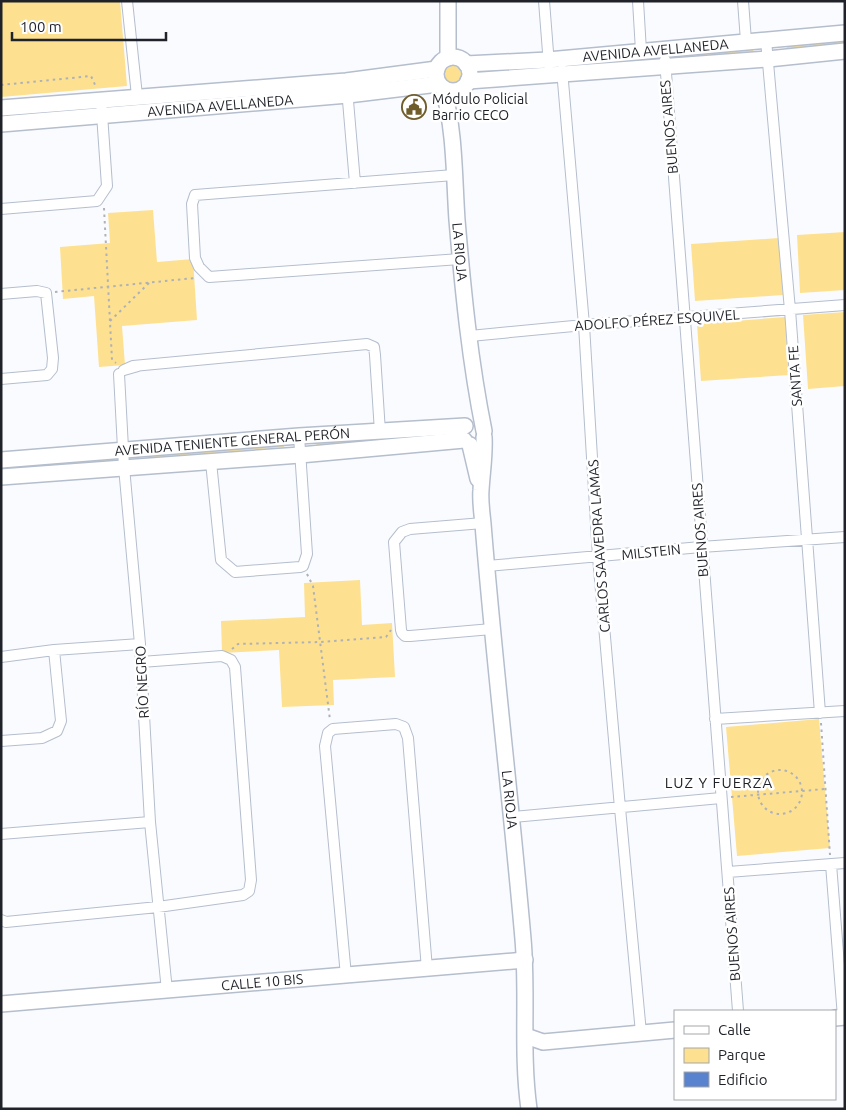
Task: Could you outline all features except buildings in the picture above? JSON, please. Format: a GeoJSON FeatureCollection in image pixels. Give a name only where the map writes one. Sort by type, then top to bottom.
{"type":"FeatureCollection","features":[{"type":"Feature","properties":{"kind":"main road"},"geometry":{"type":"LineString","coordinates":[[448,6],[448,58]]}},
{"type":"Feature","properties":{"kind":"main road"},"geometry":{"type":"LineString","coordinates":[[448,6],[464,62],[470,73],[463,85],[449,91],[439,80],[441,62],[448,58],[456,58],[464,62]]}},
{"type":"Feature","properties":{"kind":"main road","name":"AVENIDA AVELLANEDA"},"geometry":{"type":"LineString","coordinates":[[464,62],[555,59],[845,33]]}},
{"type":"Feature","properties":{"kind":"main road","name":"AVENIDA AVELLANEDA"},"geometry":{"type":"LineString","coordinates":[[463,85],[845,51]]}},
{"type":"Feature","properties":{"kind":"main road","name":"AVENIDA AVELLANEDA"},"geometry":{"type":"LineString","coordinates":[[1,108],[101,107],[439,80]]}},
{"type":"Feature","properties":{"kind":"main road","name":"LA RIOJA"},"geometry":{"type":"LineString","coordinates":[[439,80],[450,120],[460,259],[475,384],[484,434],[485,454],[481,490],[483,523],[492,629],[513,817],[525,960],[525,1071],[529,1109]]}},
{"type":"Feature","properties":{"kind":"main road","name":"LA RIOJA"},"geometry":{"type":"LineString","coordinates":[[450,120],[463,85]]}},
{"type":"Feature","properties":{"kind":"main road","name":"AVENIDA AVELLANEDA"},"geometry":{"type":"LineString","coordinates":[[1,124],[101,107],[137,96],[347,88]]}},
{"type":"Feature","properties":{"kind":"main road","name":"LA RIOJA"},"geometry":{"type":"LineString","coordinates":[[475,384],[466,434],[481,490]]}},
{"type":"Feature","properties":{"kind":"main road","name":"AVENIDA TENIENTE GENERAL PERÓN"},"geometry":{"type":"LineString","coordinates":[[1,460],[298,436],[380,432],[466,434]]}},
{"type":"Feature","properties":{"kind":"main road"},"geometry":{"type":"LineString","coordinates":[[466,434],[480,443],[484,434]]}},
{"type":"Feature","properties":{"kind":"main road","name":"AVENIDA TENIENTE GENERAL PERÓN"},"geometry":{"type":"LineString","coordinates":[[1,477],[300,455],[466,434]]}},
{"type":"Feature","properties":{"kind":"main road","name":"CALLE 10 BIS"},"geometry":{"type":"LineString","coordinates":[[1,1004],[525,960]]}},
{"type":"Feature","properties":{"kind":"main road"},"geometry":{"type":"LineString","coordinates":[[526,1036],[543,1042],[674,1030]]}},
{"type":"Feature","properties":{"kind":"street"},"geometry":{"type":"LineString","coordinates":[[127,1],[137,96]]}},
{"type":"Feature","properties":{"kind":"street","name":"CARLOS SAAVEDRA LAMAS"},"geometry":{"type":"LineString","coordinates":[[544,1],[555,59],[584,325],[598,557],[641,1033]]}},
{"type":"Feature","properties":{"kind":"street"},"geometry":{"type":"LineString","coordinates":[[638,1],[641,51]]}},
{"type":"Feature","properties":{"kind":"street"},"geometry":{"type":"LineString","coordinates":[[743,1],[746,42]]}},
{"type":"Feature","properties":{"kind":"street","name":"SANTA FE"},"geometry":{"type":"LineString","coordinates":[[766,40],[790,310],[820,713]]}},
{"type":"Feature","properties":{"kind":"street","name":"BUENOS AIRES"},"geometry":{"type":"LineString","coordinates":[[665,49],[664,66],[738,1010]]}},
{"type":"Feature","properties":{"kind":"street"},"geometry":{"type":"LineString","coordinates":[[347,88],[355,183]]}},
{"type":"Feature","properties":{"kind":"street"},"geometry":{"type":"LineString","coordinates":[[1,209],[97,201],[107,186],[101,107]]}},
{"type":"Feature","properties":{"kind":"street"},"geometry":{"type":"LineString","coordinates":[[454,175],[195,195],[192,204],[195,258],[199,267],[209,277],[460,259]]}},
{"type":"Feature","properties":{"kind":"street"},"geometry":{"type":"LineString","coordinates":[[1,294],[37,291],[46,293],[53,358],[52,369],[47,375],[1,379]]}},
{"type":"Feature","properties":{"kind":"street","name":"ADOLFO PÉREZ ESQUIVEL"},"geometry":{"type":"LineString","coordinates":[[470,336],[584,325],[845,305]]}},
{"type":"Feature","properties":{"kind":"street"},"geometry":{"type":"LineString","coordinates":[[121,372],[138,366],[367,344],[374,347],[380,432]]}},
{"type":"Feature","properties":{"kind":"street","name":"RÍO NEGRO"},"geometry":{"type":"LineString","coordinates":[[121,372],[124,467],[140,644],[150,822],[167,991]]}},
{"type":"Feature","properties":{"kind":"street"},"geometry":{"type":"LineString","coordinates":[[212,462],[221,560],[235,572],[303,566],[307,554],[298,436]]}},
{"type":"Feature","properties":{"kind":"street"},"geometry":{"type":"LineString","coordinates":[[483,523],[410,529],[402,532],[394,542],[401,632],[405,636],[410,636],[492,629]]}},
{"type":"Feature","properties":{"kind":"street","name":"MILSTEIN"},"geometry":{"type":"LineString","coordinates":[[487,566],[701,547],[845,537]]}},
{"type":"Feature","properties":{"kind":"street"},"geometry":{"type":"LineString","coordinates":[[1,657],[54,650],[140,644]]}},
{"type":"Feature","properties":{"kind":"street"},"geometry":{"type":"LineString","coordinates":[[1,741],[42,738],[57,731],[61,721],[54,650]]}},
{"type":"Feature","properties":{"kind":"street"},"geometry":{"type":"LineString","coordinates":[[1,920],[6,922],[158,908],[243,896],[249,891],[251,880],[235,667],[231,660],[222,656],[141,662]]}},
{"type":"Feature","properties":{"kind":"street"},"geometry":{"type":"LineString","coordinates":[[715,720],[845,711]]}},
{"type":"Feature","properties":{"kind":"street"},"geometry":{"type":"LineString","coordinates":[[346,976],[325,746],[330,731],[396,724],[404,727],[408,738],[427,969]]}},
{"type":"Feature","properties":{"kind":"street"},"geometry":{"type":"LineString","coordinates":[[513,817],[722,798]]}},
{"type":"Feature","properties":{"kind":"street"},"geometry":{"type":"LineString","coordinates":[[1,834],[150,822]]}},
{"type":"Feature","properties":{"kind":"street"},"geometry":{"type":"LineString","coordinates":[[728,872],[845,863]]}},
{"type":"Feature","properties":{"kind":"street"},"geometry":{"type":"LineString","coordinates":[[831,864],[841,1018]]}},
{"type":"Feature","properties":{"kind":"path"},"geometry":{"type":"LineString","coordinates":[[1,85],[91,76],[101,107]]}},
{"type":"Feature","properties":{"kind":"path"},"geometry":{"type":"LineString","coordinates":[[104,192],[103,214],[112,360],[121,372]]}},
{"type":"Feature","properties":{"kind":"path"},"geometry":{"type":"LineString","coordinates":[[46,293],[209,277]]}},
{"type":"Feature","properties":{"kind":"path"},"geometry":{"type":"LineString","coordinates":[[110,321],[150,282]]}},
{"type":"Feature","properties":{"kind":"path"},"geometry":{"type":"LineString","coordinates":[[303,566],[313,586],[330,731]]}},
{"type":"Feature","properties":{"kind":"path"},"geometry":{"type":"LineString","coordinates":[[222,656],[238,644],[320,642],[386,637],[391,630],[401,632]]}},
{"type":"Feature","properties":{"kind":"path"},"geometry":{"type":"LineString","coordinates":[[820,713],[831,864]]}},
{"type":"Feature","properties":{"kind":"path"},"geometry":{"type":"LineString","coordinates":[[777,770],[791,772],[800,782],[802,790],[802,797],[794,810],[779,814],[765,809],[757,795],[760,782],[764,776],[777,770]]}},
{"type":"Feature","properties":{"kind":"path"},"geometry":{"type":"LineString","coordinates":[[722,798],[825,789]]}},
{"type":"Feature","properties":{"kind":"green space"},"geometry":{"type":"Polygon","coordinates":[[[1,1],[120,1],[127,86],[1,97],[1,1]]]}},
{"type":"Feature","properties":{"kind":"green space"},"geometry":{"type":"Polygon","coordinates":[[[845,38],[845,46],[787,50],[786,43],[845,38]]]}},
{"type":"Feature","properties":{"kind":"green space"},"geometry":{"type":"Polygon","coordinates":[[[753,47],[753,53],[682,58],[698,56],[707,50],[753,47]]]}},
{"type":"Feature","properties":{"kind":"green space"},"geometry":{"type":"Polygon","coordinates":[[[454,62],[463,65],[465,72],[459,81],[449,86],[438,78],[443,68],[454,62]]]}},
{"type":"Feature","properties":{"kind":"green space"},"geometry":{"type":"Polygon","coordinates":[[[153,210],[157,262],[193,259],[197,320],[122,326],[125,365],[99,367],[94,296],[63,299],[60,247],[110,243],[108,213],[153,210]]]}},
{"type":"Feature","properties":{"kind":"green space"},"geometry":{"type":"Polygon","coordinates":[[[845,232],[845,290],[800,293],[797,235],[845,232]]]}},
{"type":"Feature","properties":{"kind":"green space"},"geometry":{"type":"Polygon","coordinates":[[[779,238],[783,295],[695,301],[691,244],[779,238]]]}},
{"type":"Feature","properties":{"kind":"green space"},"geometry":{"type":"Polygon","coordinates":[[[845,312],[845,386],[808,389],[803,315],[845,312]]]}},
{"type":"Feature","properties":{"kind":"green space"},"geometry":{"type":"Polygon","coordinates":[[[785,317],[789,375],[701,381],[697,324],[785,317]]]}},
{"type":"Feature","properties":{"kind":"green space"},"geometry":{"type":"Polygon","coordinates":[[[454,431],[455,433],[317,446],[316,443],[454,431]]]}},
{"type":"Feature","properties":{"kind":"green space"},"geometry":{"type":"Polygon","coordinates":[[[284,444],[284,447],[146,459],[145,457],[284,444]]]}},
{"type":"Feature","properties":{"kind":"green space"},"geometry":{"type":"Polygon","coordinates":[[[110,459],[110,461],[1,470],[1,468],[110,459]]]}},
{"type":"Feature","properties":{"kind":"green space"},"geometry":{"type":"Polygon","coordinates":[[[360,580],[362,625],[392,623],[395,677],[333,680],[334,705],[282,707],[279,650],[222,653],[221,621],[305,617],[304,583],[360,580]]]}},
{"type":"Feature","properties":{"kind":"green space"},"geometry":{"type":"Polygon","coordinates":[[[819,719],[830,848],[737,856],[726,727],[819,719]]]}},
{"type":"Feature","properties":{"kind":"place","name":"Módulo Policial Barrio CECO"},"geometry":{"type":"Point","coordinates":[414,107]}},
{"type":"Feature","properties":{"kind":"district","name":"LUZ Y FUERZA"},"geometry":{"type":"Point","coordinates":[719,782]}}]}
